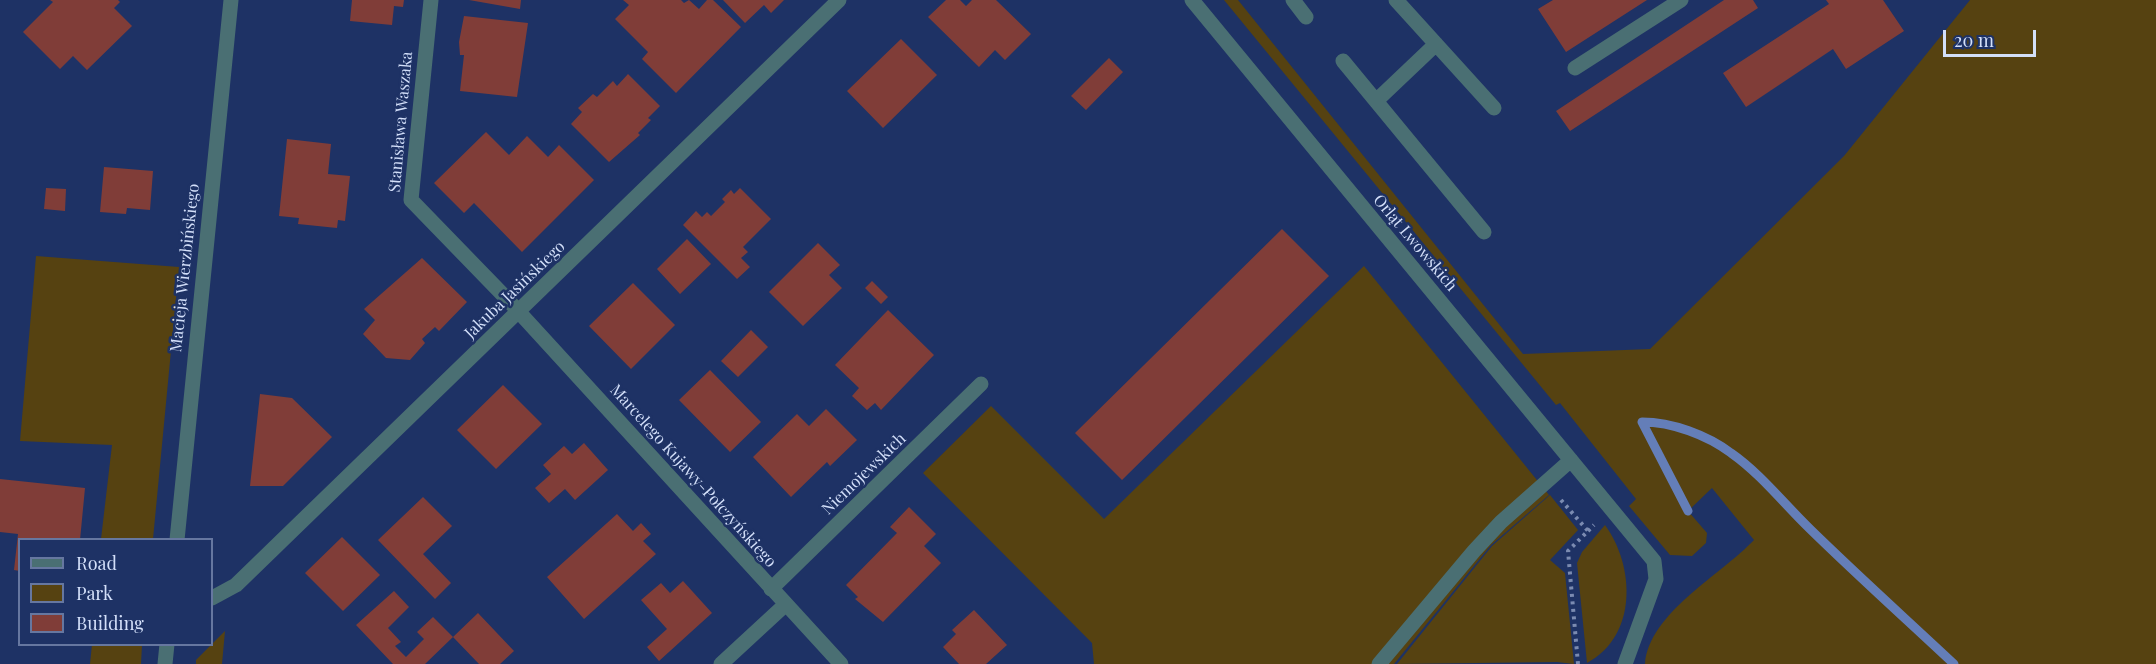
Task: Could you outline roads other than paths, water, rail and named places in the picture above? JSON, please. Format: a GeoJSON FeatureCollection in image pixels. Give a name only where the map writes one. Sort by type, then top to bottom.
{"type":"FeatureCollection","features":[{"type":"Feature","properties":{"kind":"street","name":"Macieja Wierzbińskiego"},"geometry":{"type":"LineString","coordinates":[[177,538],[231,0]]}},
{"type":"Feature","properties":{"kind":"street","name":"Stanisława Waszaka"},"geometry":{"type":"LineString","coordinates":[[430,0],[411,200],[519,312]]}},
{"type":"Feature","properties":{"kind":"street","name":"Jakuba Jasińskiego"},"geometry":{"type":"LineString","coordinates":[[213,597],[236,585],[838,0]]}},
{"type":"Feature","properties":{"kind":"street","name":"Orląt Lwowskich"},"geometry":{"type":"LineString","coordinates":[[1192,0],[1654,561],[1656,570],[1648,604],[1625,664]]}},
{"type":"Feature","properties":{"kind":"street"},"geometry":{"type":"LineString","coordinates":[[1293,0],[1306,17]]}},
{"type":"Feature","properties":{"kind":"street"},"geometry":{"type":"LineString","coordinates":[[1396,0],[1494,108]]}},
{"type":"Feature","properties":{"kind":"street"},"geometry":{"type":"LineString","coordinates":[[1575,68],[1682,0]]}},
{"type":"Feature","properties":{"kind":"street"},"geometry":{"type":"LineString","coordinates":[[1376,100],[1436,44]]}},
{"type":"Feature","properties":{"kind":"street"},"geometry":{"type":"LineString","coordinates":[[1343,61],[1484,232]]}},
{"type":"Feature","properties":{"kind":"street","name":"Marcelego Kujawy-Połczyńskiego"},"geometry":{"type":"LineString","coordinates":[[519,312],[841,664]]}},
{"type":"Feature","properties":{"kind":"street","name":"Niemojewskich"},"geometry":{"type":"LineString","coordinates":[[771,589],[981,384]]}},
{"type":"Feature","properties":{"kind":"street"},"geometry":{"type":"LineString","coordinates":[[1379,664],[1474,550],[1501,522],[1571,460]]}},
{"type":"Feature","properties":{"kind":"street"},"geometry":{"type":"LineString","coordinates":[[721,664],[786,604]]}},
{"type":"Feature","properties":{"kind":"street"},"geometry":{"type":"LineString","coordinates":[[165,664],[167,646]]}},
{"type":"Feature","properties":{"kind":"waterway"},"geometry":{"type":"LineString","coordinates":[[1688,511],[1642,422],[1665,424],[1689,431],[1722,446],[1742,461],[1828,546],[1954,664]]}}]}
